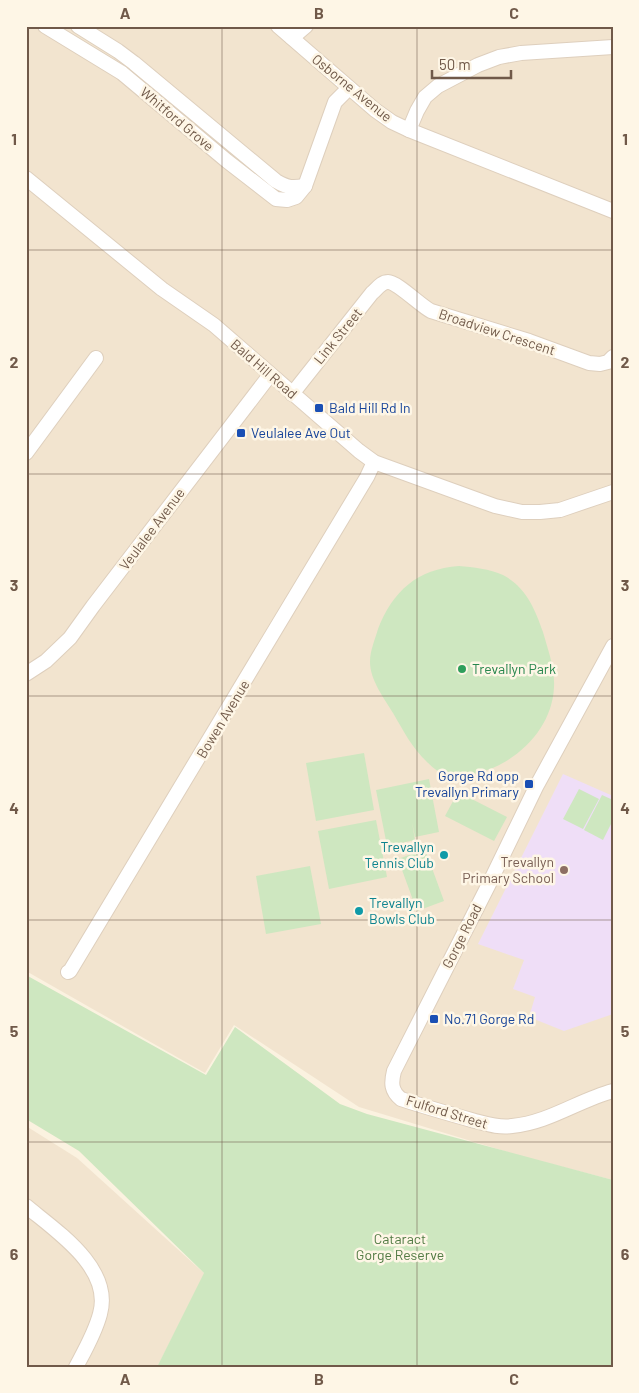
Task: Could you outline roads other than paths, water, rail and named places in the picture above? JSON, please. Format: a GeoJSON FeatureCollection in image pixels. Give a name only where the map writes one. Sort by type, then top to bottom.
{"type":"FeatureCollection","features":[{"type":"Feature","properties":{"kind":"street","name":"Whitford Grove"},"geometry":{"type":"LineString","coordinates":[[45,26],[122,73],[220,155],[276,198],[287,200],[296,197],[306,186]]}},
{"type":"Feature","properties":{"kind":"street","name":"Whitford Grove"},"geometry":{"type":"LineString","coordinates":[[78,26],[134,63],[276,181],[293,188],[306,186]]}},
{"type":"Feature","properties":{"kind":"street","name":"Osborne Avenue"},"geometry":{"type":"LineString","coordinates":[[278,26],[375,110],[392,122],[409,130],[425,97],[438,86],[478,64],[499,57],[521,53],[613,47]]}},
{"type":"Feature","properties":{"kind":"street"},"geometry":{"type":"LineString","coordinates":[[292,38],[306,26]]}},
{"type":"Feature","properties":{"kind":"street"},"geometry":{"type":"LineString","coordinates":[[306,186],[335,102],[349,88]]}},
{"type":"Feature","properties":{"kind":"street"},"geometry":{"type":"LineString","coordinates":[[409,130],[613,211]]}},
{"type":"Feature","properties":{"kind":"street","name":"Bald Hill Road"},"geometry":{"type":"LineString","coordinates":[[26,178],[162,289],[214,326],[358,451],[374,462],[495,506],[522,512],[560,510],[613,492]]}},
{"type":"Feature","properties":{"kind":"street","name":"Broadview Crescent"},"geometry":{"type":"LineString","coordinates":[[387,282],[394,284],[431,311],[589,363],[600,364],[608,362],[613,357]]}},
{"type":"Feature","properties":{"kind":"street","name":"Link Street"},"geometry":{"type":"LineString","coordinates":[[292,394],[372,293],[380,285],[387,282]]}},
{"type":"Feature","properties":{"kind":"street"},"geometry":{"type":"LineString","coordinates":[[26,453],[96,358]]}},
{"type":"Feature","properties":{"kind":"street","name":"Veulalee Avenue"},"geometry":{"type":"LineString","coordinates":[[26,674],[46,661],[70,638],[270,375]]}},
{"type":"Feature","properties":{"kind":"street","name":"Bowen Avenue"},"geometry":{"type":"LineString","coordinates":[[68,972],[209,742],[368,476],[374,462]]}},
{"type":"Feature","properties":{"kind":"street","name":"Gorge Road"},"geometry":{"type":"LineString","coordinates":[[396,1095],[391,1081],[394,1071],[536,787],[613,646]]}},
{"type":"Feature","properties":{"kind":"street","name":"Fulford Street"},"geometry":{"type":"LineString","coordinates":[[396,1095],[415,1104],[495,1126],[512,1126],[552,1115],[600,1094],[613,1091]]}},
{"type":"Feature","properties":{"kind":"street"},"geometry":{"type":"LineString","coordinates":[[26,1206],[77,1250],[87,1261],[100,1285],[102,1298],[100,1313],[76,1367]]}},
{"type":"Feature","properties":{"kind":"place","name":"Bald Hill Rd In"},"geometry":{"type":"Point","coordinates":[319,408]}},
{"type":"Feature","properties":{"kind":"place","name":"Veulalee Ave Out"},"geometry":{"type":"Point","coordinates":[241,433]}},
{"type":"Feature","properties":{"kind":"place","name":"Trevallyn Park"},"geometry":{"type":"Point","coordinates":[462,669]}},
{"type":"Feature","properties":{"kind":"place","name":"Gorge Rd opp Trevallyn Primary"},"geometry":{"type":"Point","coordinates":[529,784]}},
{"type":"Feature","properties":{"kind":"place","name":"Trevallyn Tennis Club"},"geometry":{"type":"Point","coordinates":[444,855]}},
{"type":"Feature","properties":{"kind":"place","name":"Trevallyn Primary School"},"geometry":{"type":"Point","coordinates":[564,870]}},
{"type":"Feature","properties":{"kind":"place","name":"Trevallyn Bowls Club"},"geometry":{"type":"Point","coordinates":[359,911]}},
{"type":"Feature","properties":{"kind":"place","name":"No.71 Gorge Rd"},"geometry":{"type":"Point","coordinates":[434,1019]}},
{"type":"Feature","properties":{"kind":"park label","name":"Cataract Gorge Reserve"},"geometry":{"type":"Point","coordinates":[400,1248]}}]}
